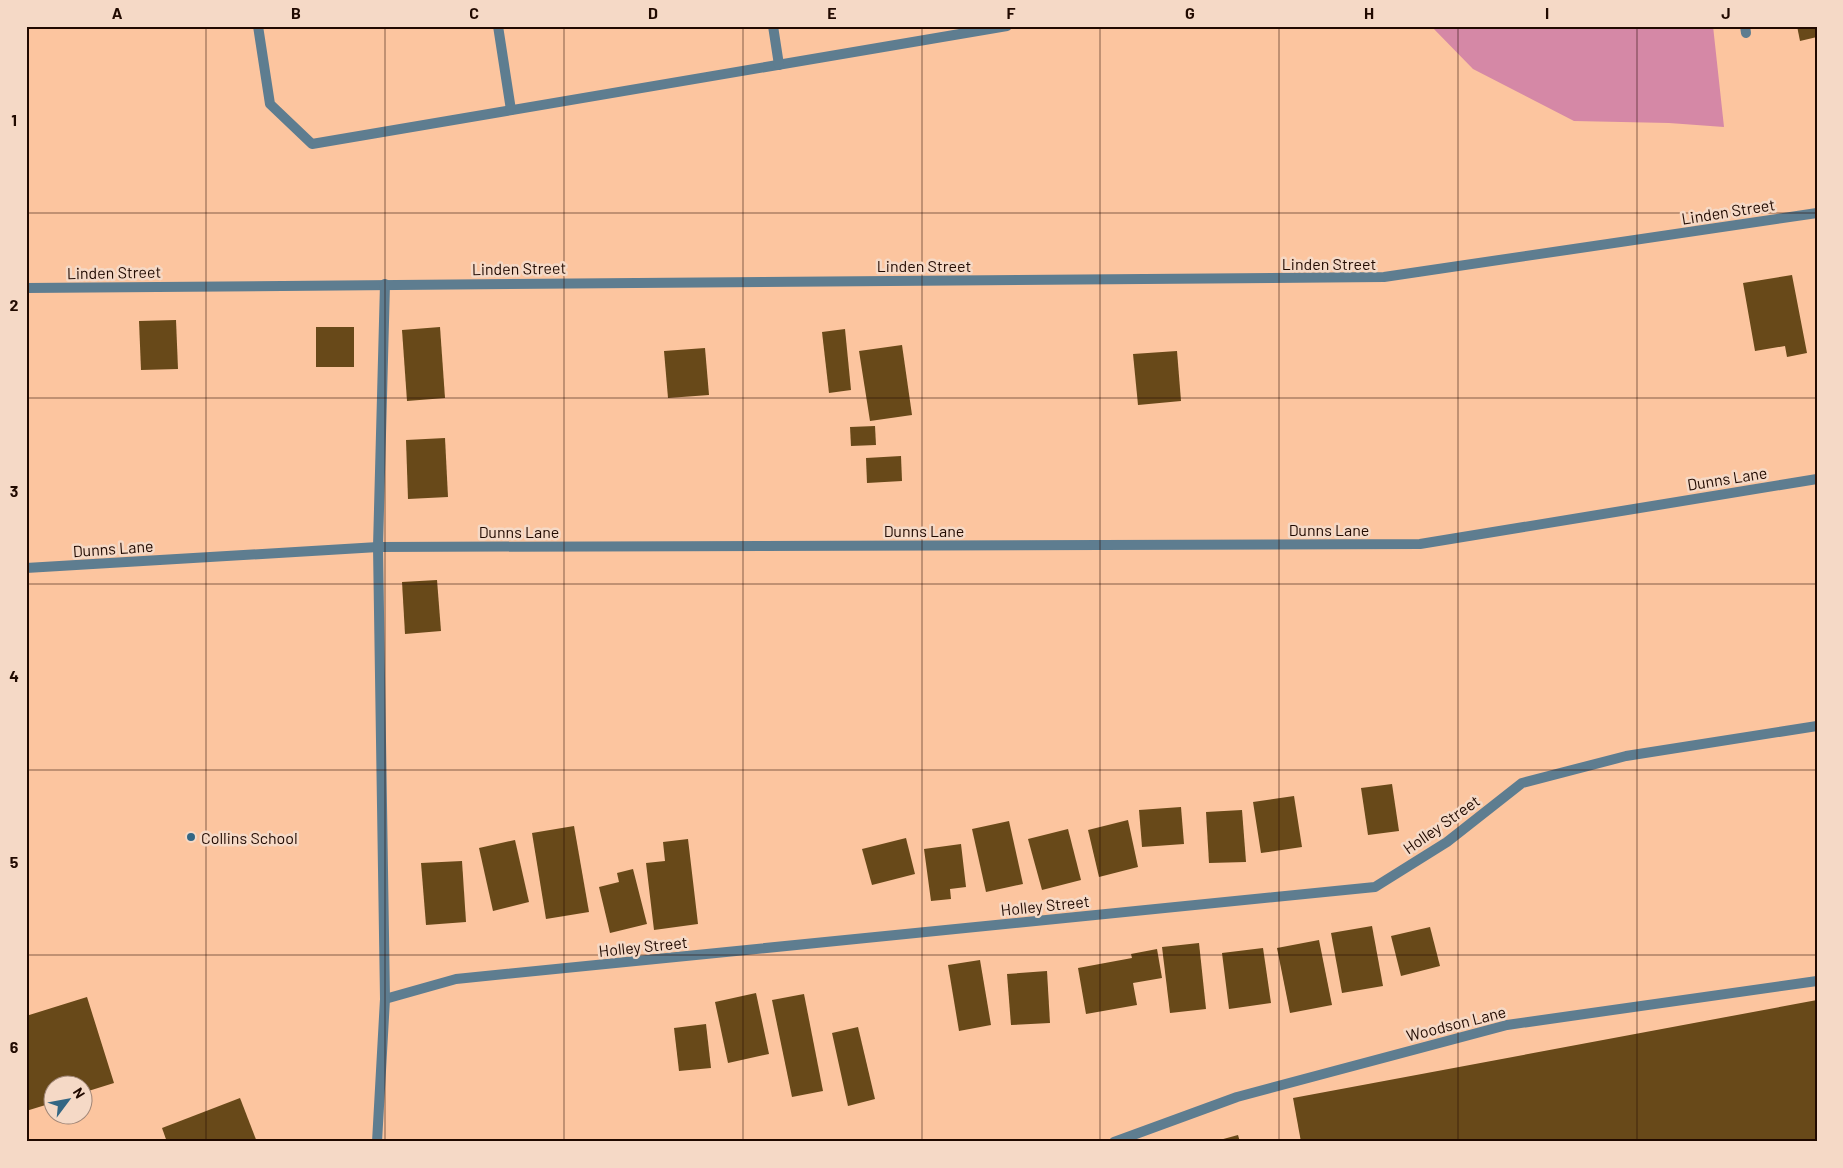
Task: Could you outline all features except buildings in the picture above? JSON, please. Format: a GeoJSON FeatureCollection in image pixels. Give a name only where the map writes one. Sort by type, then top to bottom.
{"type":"FeatureCollection","features":[{"type":"Feature","properties":{"kind":"street"},"geometry":{"type":"LineString","coordinates":[[258,26],[270,104],[312,144],[1007,26]]}},
{"type":"Feature","properties":{"kind":"street"},"geometry":{"type":"LineString","coordinates":[[498,26],[511,110]]}},
{"type":"Feature","properties":{"kind":"street"},"geometry":{"type":"LineString","coordinates":[[773,26],[780,64]]}},
{"type":"Feature","properties":{"kind":"street","name":"Linden Street"},"geometry":{"type":"LineString","coordinates":[[26,288],[1384,277],[1817,213]]}},
{"type":"Feature","properties":{"kind":"street"},"geometry":{"type":"LineString","coordinates":[[377,1142],[385,999],[378,546],[385,284]]}},
{"type":"Feature","properties":{"kind":"street","name":"Dunns Lane"},"geometry":{"type":"LineString","coordinates":[[26,568],[378,546],[1420,544],[1817,479]]}},
{"type":"Feature","properties":{"kind":"street","name":"Holley Street"},"geometry":{"type":"LineString","coordinates":[[385,999],[456,979],[1374,887],[1446,842],[1522,783],[1626,756],[1817,726]]}},
{"type":"Feature","properties":{"kind":"street","name":"Woodson Lane"},"geometry":{"type":"LineString","coordinates":[[1114,1142],[1237,1097],[1507,1025],[1817,981]]}},
{"type":"Feature","properties":{"kind":"shaded area"},"geometry":{"type":"Polygon","coordinates":[[[1431,26],[1713,26],[1724,127],[1669,123],[1574,121],[1473,69],[1431,26]]]}},
{"type":"Feature","properties":{"kind":"place","name":"Collins School"},"geometry":{"type":"Point","coordinates":[191,837]}}]}
